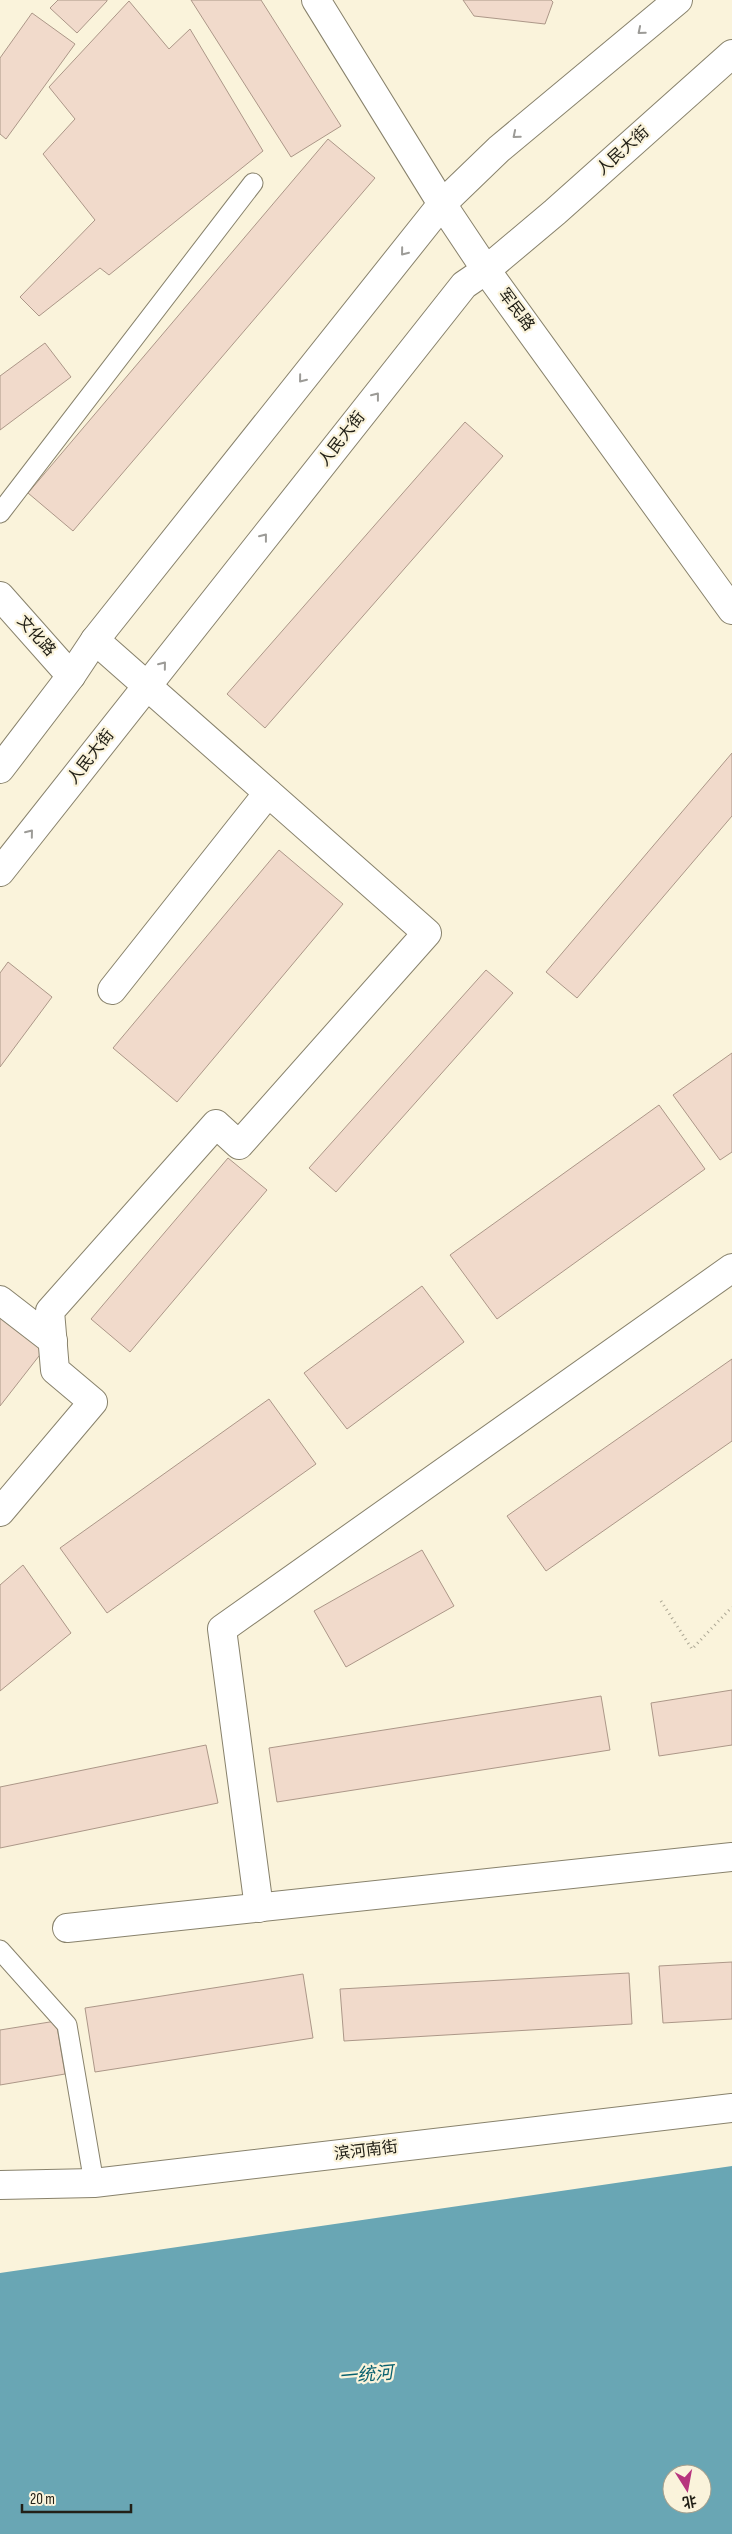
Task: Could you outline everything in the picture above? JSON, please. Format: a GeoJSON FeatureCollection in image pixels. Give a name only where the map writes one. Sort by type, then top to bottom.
{"type":"FeatureCollection","features":[{"type":"Feature","properties":{"kind":"street","name":"军民路"},"geometry":{"type":"LineString","coordinates":[[316,0],[442,204],[486,270],[732,610]]}},
{"type":"Feature","properties":{"kind":"street"},"geometry":{"type":"LineString","coordinates":[[0,769],[71,676],[95,640],[442,204],[499,149],[678,0]]}},
{"type":"Feature","properties":{"kind":"street","name":"人民大街"},"geometry":{"type":"LineString","coordinates":[[0,872],[464,285],[486,270],[555,212],[732,54]]}},
{"type":"Feature","properties":{"kind":"street","name":"文化路"},"geometry":{"type":"LineString","coordinates":[[0,596],[71,676]]}},
{"type":"Feature","properties":{"kind":"street"},"geometry":{"type":"LineString","coordinates":[[0,1512],[93,1402],[55,1370],[50,1311],[216,1124],[239,1145],[427,933],[95,640]]}},
{"type":"Feature","properties":{"kind":"street"},"geometry":{"type":"LineString","coordinates":[[112,990],[268,793]]}},
{"type":"Feature","properties":{"kind":"street"},"geometry":{"type":"LineString","coordinates":[[259,1908],[222,1629],[732,1268]]}},
{"type":"Feature","properties":{"kind":"street"},"geometry":{"type":"LineString","coordinates":[[0,1300],[53,1340]]}},
{"type":"Feature","properties":{"kind":"street"},"geometry":{"type":"LineString","coordinates":[[67,1928],[732,1857]]}},
{"type":"Feature","properties":{"kind":"street","name":"滨河南街"},"geometry":{"type":"LineString","coordinates":[[0,2185],[94,2183],[732,2108]]}},
{"type":"Feature","properties":{"kind":"lane"},"geometry":{"type":"LineString","coordinates":[[0,513],[253,183]]}},
{"type":"Feature","properties":{"kind":"lane"},"geometry":{"type":"LineString","coordinates":[[0,1950],[67,2025],[94,2183]]}},
{"type":"Feature","properties":{"kind":"path"},"geometry":{"type":"LineString","coordinates":[[661,1601],[692,1649],[732,1607]]}},
{"type":"Feature","properties":{"kind":"water","name":"一统河"},"geometry":{"type":"Polygon","coordinates":[[[732,2166],[732,2534],[0,2534],[0,2273],[732,2166]]]}},
{"type":"Feature","properties":{"kind":"building"},"geometry":{"type":"Polygon","coordinates":[[[58,0],[107,1],[77,33],[50,8],[58,0]]]}},
{"type":"Feature","properties":{"kind":"building"},"geometry":{"type":"Polygon","coordinates":[[[191,0],[261,0],[341,126],[291,157],[191,0]]]}},
{"type":"Feature","properties":{"kind":"building"},"geometry":{"type":"Polygon","coordinates":[[[463,0],[551,0],[553,2],[545,24],[474,16],[463,0]]]}},
{"type":"Feature","properties":{"kind":"building"},"geometry":{"type":"Polygon","coordinates":[[[129,1],[169,49],[190,29],[263,151],[109,275],[100,268],[39,316],[20,297],[95,220],[43,154],[75,119],[49,87],[129,1]]]}},
{"type":"Feature","properties":{"kind":"building"},"geometry":{"type":"Polygon","coordinates":[[[32,13],[75,44],[6,139],[0,134],[0,58],[32,13]]]}},
{"type":"Feature","properties":{"kind":"building"},"geometry":{"type":"Polygon","coordinates":[[[328,139],[375,178],[73,531],[28,493],[328,139]]]}},
{"type":"Feature","properties":{"kind":"building"},"geometry":{"type":"Polygon","coordinates":[[[45,343],[71,377],[0,430],[0,376],[45,343]]]}},
{"type":"Feature","properties":{"kind":"building"},"geometry":{"type":"Polygon","coordinates":[[[465,422],[503,456],[265,728],[227,694],[465,422]]]}},
{"type":"Feature","properties":{"kind":"building"},"geometry":{"type":"Polygon","coordinates":[[[732,753],[732,816],[577,998],[546,972],[732,753]]]}},
{"type":"Feature","properties":{"kind":"building"},"geometry":{"type":"Polygon","coordinates":[[[279,850],[343,904],[177,1102],[113,1048],[279,850]]]}},
{"type":"Feature","properties":{"kind":"building"},"geometry":{"type":"Polygon","coordinates":[[[8,962],[52,997],[0,1067],[0,973],[8,962]]]}},
{"type":"Feature","properties":{"kind":"building"},"geometry":{"type":"Polygon","coordinates":[[[486,970],[513,993],[336,1192],[309,1168],[486,970]]]}},
{"type":"Feature","properties":{"kind":"building"},"geometry":{"type":"Polygon","coordinates":[[[732,1053],[732,1152],[720,1160],[673,1095],[732,1053]]]}},
{"type":"Feature","properties":{"kind":"building"},"geometry":{"type":"Polygon","coordinates":[[[659,1105],[705,1169],[497,1319],[450,1255],[659,1105]]]}},
{"type":"Feature","properties":{"kind":"building"},"geometry":{"type":"Polygon","coordinates":[[[228,1158],[267,1190],[130,1352],[91,1319],[228,1158]]]}},
{"type":"Feature","properties":{"kind":"building"},"geometry":{"type":"Polygon","coordinates":[[[422,1286],[464,1342],[347,1429],[304,1373],[422,1286]]]}},
{"type":"Feature","properties":{"kind":"building"},"geometry":{"type":"Polygon","coordinates":[[[0,1312],[46,1347],[0,1406],[0,1312]]]}},
{"type":"Feature","properties":{"kind":"building"},"geometry":{"type":"Polygon","coordinates":[[[732,1359],[732,1441],[546,1571],[507,1516],[732,1359]]]}},
{"type":"Feature","properties":{"kind":"building"},"geometry":{"type":"Polygon","coordinates":[[[269,1399],[316,1464],[107,1613],[60,1548],[269,1399]]]}},
{"type":"Feature","properties":{"kind":"building"},"geometry":{"type":"Polygon","coordinates":[[[422,1550],[454,1606],[346,1667],[314,1611],[422,1550]]]}},
{"type":"Feature","properties":{"kind":"building"},"geometry":{"type":"Polygon","coordinates":[[[23,1565],[71,1633],[0,1691],[0,1585],[23,1565]]]}},
{"type":"Feature","properties":{"kind":"building"},"geometry":{"type":"Polygon","coordinates":[[[732,1690],[732,1745],[659,1756],[651,1703],[732,1690]]]}},
{"type":"Feature","properties":{"kind":"building"},"geometry":{"type":"Polygon","coordinates":[[[601,1696],[610,1750],[277,1802],[269,1748],[601,1696]]]}},
{"type":"Feature","properties":{"kind":"building"},"geometry":{"type":"Polygon","coordinates":[[[206,1745],[218,1803],[0,1848],[0,1787],[206,1745]]]}},
{"type":"Feature","properties":{"kind":"building"},"geometry":{"type":"Polygon","coordinates":[[[732,1962],[732,2019],[663,2023],[659,1966],[732,1962]]]}},
{"type":"Feature","properties":{"kind":"building"},"geometry":{"type":"Polygon","coordinates":[[[629,1973],[632,2024],[344,2041],[340,1989],[629,1973]]]}},
{"type":"Feature","properties":{"kind":"building"},"geometry":{"type":"Polygon","coordinates":[[[303,1974],[313,2038],[95,2072],[85,2008],[303,1974]]]}},
{"type":"Feature","properties":{"kind":"building"},"geometry":{"type":"Polygon","coordinates":[[[56,2021],[65,2074],[0,2085],[0,2030],[56,2021]]]}}]}
